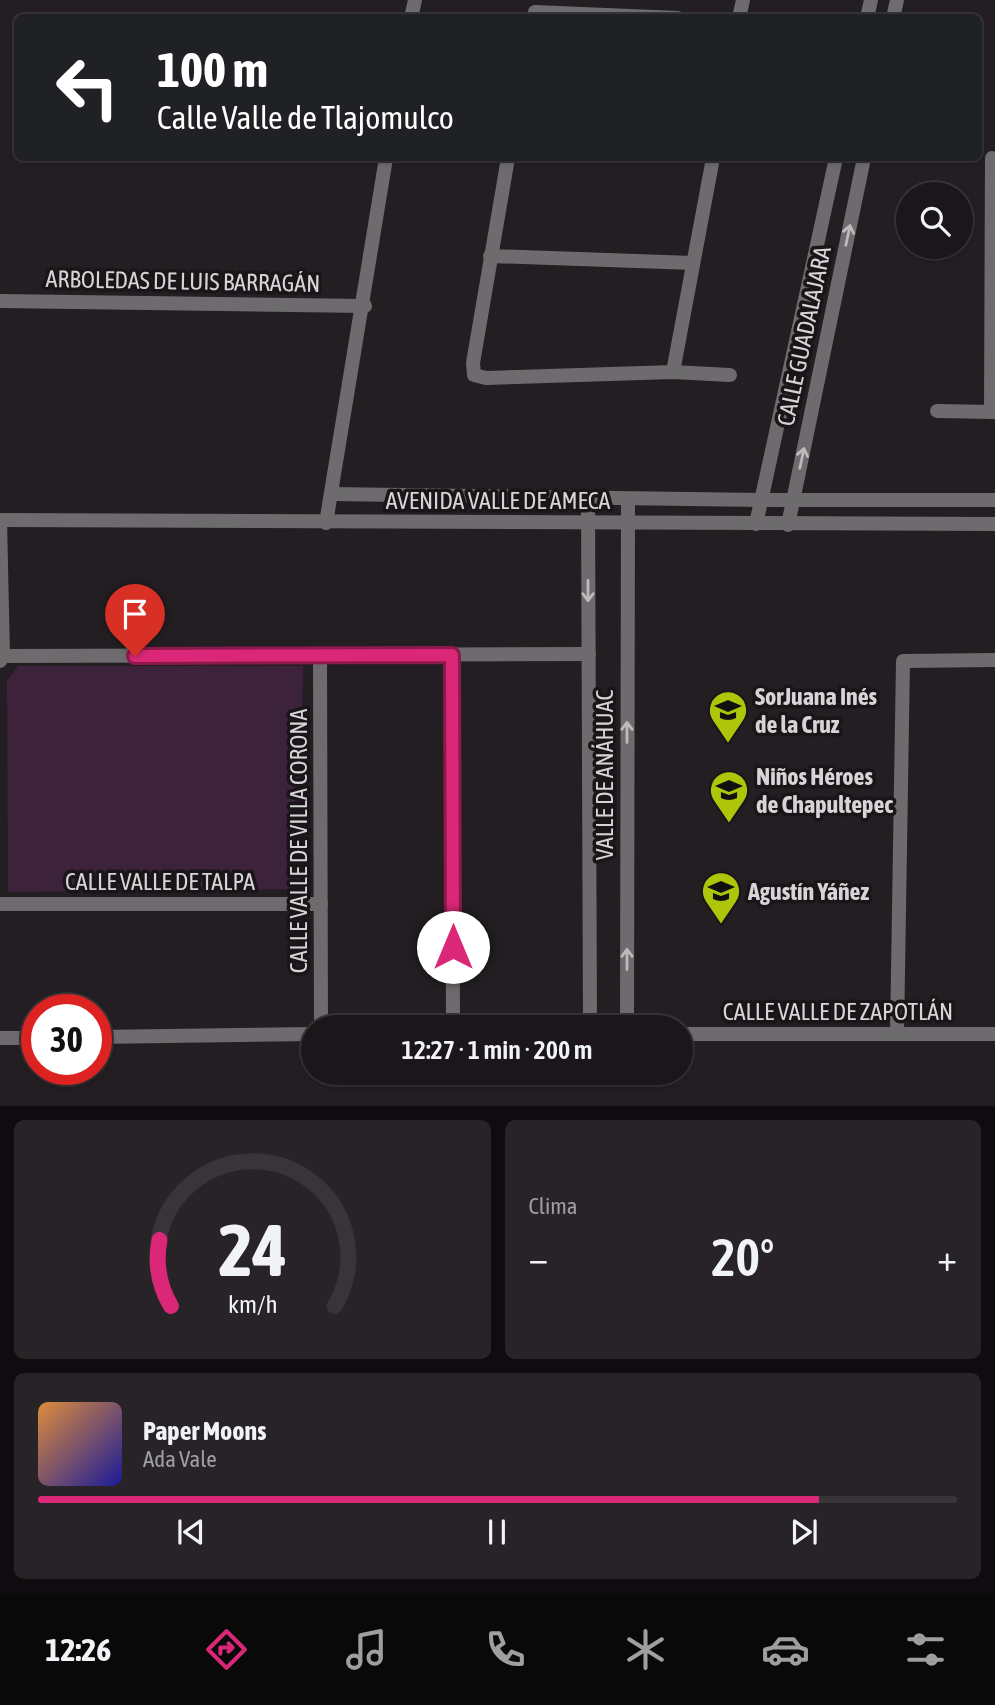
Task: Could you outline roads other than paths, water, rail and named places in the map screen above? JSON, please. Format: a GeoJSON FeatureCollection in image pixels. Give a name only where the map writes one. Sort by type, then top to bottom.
{"type":"FeatureCollection","features":[{"type":"Feature","properties":{"kind":"street"},"geometry":{"type":"LineString","coordinates":[[535,10],[606,14]]}},
{"type":"Feature","properties":{"kind":"street"},"geometry":{"type":"LineString","coordinates":[[937,411],[993,412],[992,158]]}},
{"type":"Feature","properties":{"kind":"street"},"geometry":{"type":"LineString","coordinates":[[326,523],[364,306],[386,161]]}},
{"type":"Feature","properties":{"kind":"street"},"geometry":{"type":"LineString","coordinates":[[507,161],[473,363],[474,375],[486,378],[673,372],[730,375]]}},
{"type":"Feature","properties":{"kind":"street"},"geometry":{"type":"LineString","coordinates":[[673,372],[712,161]]}},
{"type":"Feature","properties":{"kind":"street","name":"CALLE GUADALAJARA"},"geometry":{"type":"LineString","coordinates":[[757,524],[835,161]]}},
{"type":"Feature","properties":{"kind":"street","name":"CALLE GUADALAJARA"},"geometry":{"type":"LineString","coordinates":[[788,525],[863,161]]}},
{"type":"Feature","properties":{"kind":"street"},"geometry":{"type":"LineString","coordinates":[[491,256],[693,263]]}},
{"type":"Feature","properties":{"kind":"street"},"geometry":{"type":"LineString","coordinates":[[804,305],[814,293],[824,293],[831,300],[832,310]]}},
{"type":"Feature","properties":{"kind":"street","name":"ARBOLEDAS DE LUIS BARRAGÁN"},"geometry":{"type":"LineString","coordinates":[[0,301],[364,306]]}},
{"type":"Feature","properties":{"kind":"street"},"geometry":{"type":"LineString","coordinates":[[331,494],[628,499],[995,500]]}},
{"type":"Feature","properties":{"kind":"street","name":"VALLE DE ANÁHUAC"},"geometry":{"type":"LineString","coordinates":[[587,498],[590,1015]]}},
{"type":"Feature","properties":{"kind":"street","name":"VALLE DE ANÁHUAC"},"geometry":{"type":"LineString","coordinates":[[626,1015],[628,499]]}},
{"type":"Feature","properties":{"kind":"street"},"geometry":{"type":"LineString","coordinates":[[0,520],[1,659],[589,654]]}},
{"type":"Feature","properties":{"kind":"street","name":"AVENIDA VALLE DE AMECA"},"geometry":{"type":"LineString","coordinates":[[0,520],[995,524]]}},
{"type":"Feature","properties":{"kind":"street","name":"CALLE VALLE DE VILLA CORONA"},"geometry":{"type":"LineString","coordinates":[[320,655],[321,1015]]}},
{"type":"Feature","properties":{"kind":"street"},"geometry":{"type":"LineString","coordinates":[[452,655],[453,1015]]}},
{"type":"Feature","properties":{"kind":"street"},"geometry":{"type":"LineString","coordinates":[[897,1034],[903,661],[995,660]]}},
{"type":"Feature","properties":{"kind":"street","name":"CALLE VALLE DE TALPA"},"geometry":{"type":"LineString","coordinates":[[0,904],[321,904]]}},
{"type":"Feature","properties":{"kind":"street"},"geometry":{"type":"LineString","coordinates":[[112,1037],[301,1034]]}},
{"type":"Feature","properties":{"kind":"street","name":"CALLE VALLE DE ZAPOTLÁN"},"geometry":{"type":"LineString","coordinates":[[693,1034],[995,1034]]}},
{"type":"Feature","properties":{"kind":"street"},"geometry":{"type":"LineString","coordinates":[[0,1038],[21,1038]]}},
{"type":"Feature","properties":{"kind":"place","name":"SorJuana Inés de la Cruz"},"geometry":{"type":"Point","coordinates":[728,744]}},
{"type":"Feature","properties":{"kind":"place","name":"Niños Héroes de Chapultepec"},"geometry":{"type":"Point","coordinates":[729,824]}},
{"type":"Feature","properties":{"kind":"place","name":"Agustín Yáñez"},"geometry":{"type":"Point","coordinates":[721,925]}}]}
